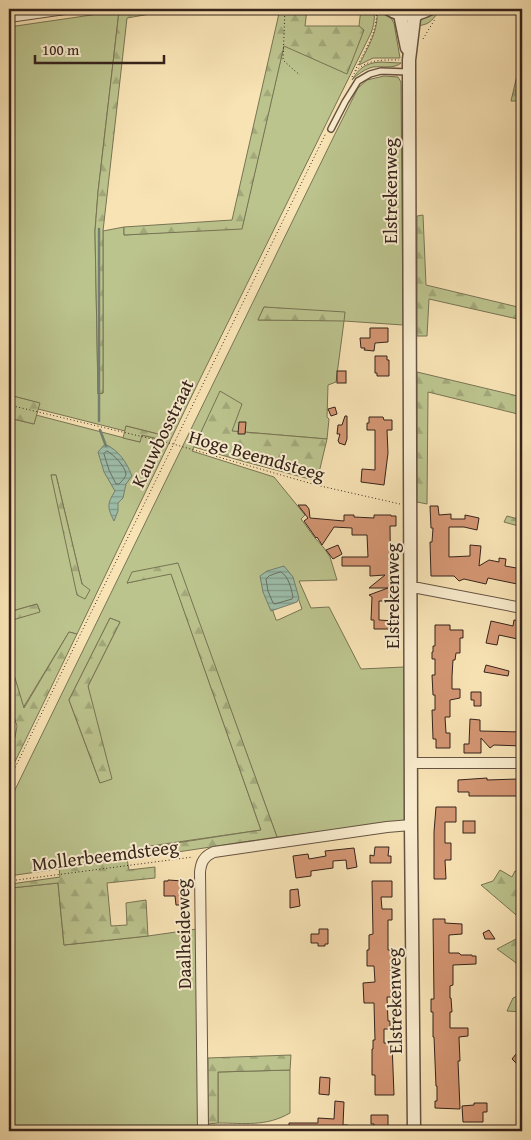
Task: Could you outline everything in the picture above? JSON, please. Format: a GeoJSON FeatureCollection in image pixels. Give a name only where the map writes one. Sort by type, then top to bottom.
{"type":"FeatureCollection","features":[{"type":"Feature","properties":{"kind":"street"},"geometry":{"type":"LineString","coordinates":[[9,17],[65,9]]}},
{"type":"Feature","properties":{"kind":"street"},"geometry":{"type":"LineString","coordinates":[[395,11],[416,14],[429,9]]}},
{"type":"Feature","properties":{"kind":"street","name":"Elstrekenweg"},"geometry":{"type":"LineString","coordinates":[[395,11],[404,28],[409,66]]}},
{"type":"Feature","properties":{"kind":"street","name":"Elstrekenweg"},"geometry":{"type":"LineString","coordinates":[[414,1131],[411,825],[409,66],[416,14]]}},
{"type":"Feature","properties":{"kind":"street"},"geometry":{"type":"LineString","coordinates":[[410,588],[522,608]]}},
{"type":"Feature","properties":{"kind":"street"},"geometry":{"type":"LineString","coordinates":[[412,763],[522,763]]}},
{"type":"Feature","properties":{"kind":"street","name":"Daalheideweg"},"geometry":{"type":"LineString","coordinates":[[203,1131],[200,865],[203,859],[214,852],[411,825]]}},
{"type":"Feature","properties":{"kind":"lane"},"geometry":{"type":"LineString","coordinates":[[330,128],[358,81],[370,74],[409,66]]}},
{"type":"Feature","properties":{"kind":"path"},"geometry":{"type":"LineString","coordinates":[[285,9],[283,60],[300,75]]}},
{"type":"Feature","properties":{"kind":"path"},"geometry":{"type":"LineString","coordinates":[[376,9],[375,28],[355,71],[368,62],[376,60],[409,66]]}},
{"type":"Feature","properties":{"kind":"path","name":"Kauwbosstraat"},"geometry":{"type":"LineString","coordinates":[[9,780],[330,128]]}},
{"type":"Feature","properties":{"kind":"path","name":"Hoge Beemdsteeg"},"geometry":{"type":"LineString","coordinates":[[9,405],[173,444],[316,485],[410,507]]}},
{"type":"Feature","properties":{"kind":"path","name":"Mollerbeemdsteeg"},"geometry":{"type":"LineString","coordinates":[[9,880],[191,857],[203,859]]}},
{"type":"Feature","properties":{"kind":"green space"},"geometry":{"type":"Polygon","coordinates":[[[131,9],[179,9],[127,18],[103,231],[103,393],[98,394],[95,231],[98,192],[119,11],[131,9]]]}},
{"type":"Feature","properties":{"kind":"green space"},"geometry":{"type":"Polygon","coordinates":[[[280,9],[307,9],[305,26],[359,26],[364,30],[347,74],[284,46],[242,229],[124,235],[124,227],[232,220],[280,9]]]}},
{"type":"Feature","properties":{"kind":"green space"},"geometry":{"type":"Polygon","coordinates":[[[361,9],[374,9],[371,33],[198,383],[77,634],[69,632],[23,708],[9,658],[9,621],[40,611],[37,604],[9,612],[9,418],[34,424],[36,415],[140,442],[141,435],[163,440],[166,436],[126,426],[125,431],[38,409],[39,403],[9,395],[9,27],[119,11],[95,231],[98,394],[103,393],[103,231],[124,227],[124,235],[242,228],[284,45],[356,47],[363,30],[359,26],[361,9]],[[51,475],[82,584],[56,475],[51,475]]]}},
{"type":"Feature","properties":{"kind":"green space"},"geometry":{"type":"Polygon","coordinates":[[[377,9],[391,18],[394,23],[400,58],[373,58],[359,65],[375,31],[377,9]]]}},
{"type":"Feature","properties":{"kind":"green space"},"geometry":{"type":"Polygon","coordinates":[[[434,9],[442,9],[429,22],[417,26],[420,19],[434,9]]]}},
{"type":"Feature","properties":{"kind":"green space"},"geometry":{"type":"Polygon","coordinates":[[[522,54],[522,80],[517,101],[511,101],[522,54]]]}},
{"type":"Feature","properties":{"kind":"green space"},"geometry":{"type":"Polygon","coordinates":[[[380,62],[401,63],[392,67],[370,68],[352,80],[363,67],[380,62]]]}},
{"type":"Feature","properties":{"kind":"green space"},"geometry":{"type":"Polygon","coordinates":[[[384,76],[398,77],[401,82],[403,325],[344,321],[336,382],[328,385],[327,417],[329,419],[327,439],[231,431],[221,392],[192,451],[274,477],[305,515],[301,519],[330,557],[337,580],[299,581],[311,608],[329,607],[361,669],[404,667],[405,820],[277,837],[177,563],[127,583],[171,573],[261,830],[150,846],[151,856],[9,876],[9,802],[335,134],[358,88],[367,80],[384,76]],[[264,307],[258,320],[344,320],[264,307]],[[289,572],[262,579],[276,620],[302,609],[289,572]],[[110,618],[69,700],[100,783],[88,686],[120,622],[110,618]]]}},
{"type":"Feature","properties":{"kind":"green space"},"geometry":{"type":"Polygon","coordinates":[[[423,215],[426,285],[522,308],[522,320],[429,299],[427,336],[417,336],[417,216],[423,215]]]}},
{"type":"Feature","properties":{"kind":"green space"},"geometry":{"type":"Polygon","coordinates":[[[264,307],[345,312],[344,321],[258,320],[264,307]]]}},
{"type":"Feature","properties":{"kind":"green space"},"geometry":{"type":"Polygon","coordinates":[[[417,372],[522,397],[522,415],[428,392],[427,504],[417,502],[417,372]]]}},
{"type":"Feature","properties":{"kind":"green space"},"geometry":{"type":"Polygon","coordinates":[[[220,391],[242,404],[232,431],[327,439],[317,481],[194,447],[220,391]]]}},
{"type":"Feature","properties":{"kind":"green space"},"geometry":{"type":"Polygon","coordinates":[[[9,395],[40,403],[34,424],[9,418],[9,395]]]}},
{"type":"Feature","properties":{"kind":"green space"},"geometry":{"type":"Polygon","coordinates":[[[126,426],[166,436],[163,440],[142,435],[140,442],[123,438],[126,426]]]}},
{"type":"Feature","properties":{"kind":"green space"},"geometry":{"type":"Polygon","coordinates":[[[51,475],[56,475],[82,584],[90,590],[85,599],[77,595],[51,475]]]}},
{"type":"Feature","properties":{"kind":"green space"},"geometry":{"type":"Polygon","coordinates":[[[507,516],[522,520],[522,527],[504,522],[507,516]]]}},
{"type":"Feature","properties":{"kind":"green space"},"geometry":{"type":"Polygon","coordinates":[[[178,563],[277,837],[151,856],[150,847],[261,830],[171,574],[127,583],[132,572],[178,563]]]}},
{"type":"Feature","properties":{"kind":"green space"},"geometry":{"type":"Polygon","coordinates":[[[37,604],[40,612],[9,621],[9,612],[37,604]]]}},
{"type":"Feature","properties":{"kind":"green space"},"geometry":{"type":"Polygon","coordinates":[[[110,618],[120,622],[88,686],[112,779],[100,783],[69,700],[110,618]]]}},
{"type":"Feature","properties":{"kind":"green space"},"geometry":{"type":"Polygon","coordinates":[[[69,632],[77,634],[9,774],[9,751],[17,726],[9,701],[9,658],[24,708],[69,632]]]}},
{"type":"Feature","properties":{"kind":"green space"},"geometry":{"type":"Polygon","coordinates":[[[127,859],[129,870],[155,867],[155,878],[107,883],[111,926],[127,925],[126,903],[146,900],[148,936],[64,945],[58,883],[11,888],[11,884],[60,877],[59,868],[127,859]]]}},
{"type":"Feature","properties":{"kind":"green space"},"geometry":{"type":"Polygon","coordinates":[[[500,870],[512,877],[515,871],[522,872],[522,920],[481,885],[493,881],[500,870]]]}},
{"type":"Feature","properties":{"kind":"green space"},"geometry":{"type":"Polygon","coordinates":[[[58,883],[64,945],[197,929],[200,1131],[9,1131],[9,884],[11,884],[11,888],[58,883]]]}},
{"type":"Feature","properties":{"kind":"green space"},"geometry":{"type":"Polygon","coordinates":[[[522,934],[522,971],[515,962],[497,949],[521,938],[522,934]]]}},
{"type":"Feature","properties":{"kind":"green space"},"geometry":{"type":"Polygon","coordinates":[[[522,979],[522,1012],[507,1011],[513,998],[520,995],[522,979]]]}},
{"type":"Feature","properties":{"kind":"green space"},"geometry":{"type":"Polygon","coordinates":[[[291,1055],[290,1070],[218,1072],[218,1123],[208,1124],[208,1058],[291,1055]]]}},
{"type":"Feature","properties":{"kind":"green space"},"geometry":{"type":"Polygon","coordinates":[[[290,1070],[290,1113],[264,1122],[246,1124],[218,1123],[218,1072],[290,1070]]]}},
{"type":"Feature","properties":{"kind":"water"},"geometry":{"type":"Polygon","coordinates":[[[105,444],[122,457],[132,476],[126,484],[123,498],[118,503],[118,511],[114,521],[109,506],[110,499],[115,491],[104,472],[98,452],[105,444]]]}},
{"type":"Feature","properties":{"kind":"water"},"geometry":{"type":"Polygon","coordinates":[[[284,566],[293,577],[299,598],[297,602],[271,611],[263,592],[260,576],[267,571],[284,566]]]}},
{"type":"Feature","properties":{"kind":"building"},"geometry":{"type":"Polygon","coordinates":[[[370,328],[388,328],[388,342],[375,343],[374,351],[361,348],[360,338],[370,338],[370,328]]]}},
{"type":"Feature","properties":{"kind":"building"},"geometry":{"type":"Polygon","coordinates":[[[375,356],[387,356],[387,360],[389,360],[389,376],[377,376],[377,373],[375,373],[375,356]]]}},
{"type":"Feature","properties":{"kind":"building"},"geometry":{"type":"Polygon","coordinates":[[[337,371],[346,371],[346,383],[337,383],[337,371]]]}},
{"type":"Feature","properties":{"kind":"building"},"geometry":{"type":"Polygon","coordinates":[[[335,407],[337,414],[331,416],[328,409],[335,407]]]}},
{"type":"Feature","properties":{"kind":"building"},"geometry":{"type":"Polygon","coordinates":[[[345,416],[347,416],[347,439],[345,445],[339,443],[340,434],[337,434],[338,425],[342,425],[345,416]]]}},
{"type":"Feature","properties":{"kind":"building"},"geometry":{"type":"Polygon","coordinates":[[[369,417],[383,417],[384,420],[392,420],[392,430],[387,430],[388,453],[384,485],[361,482],[362,469],[375,470],[375,430],[367,430],[369,417]]]}},
{"type":"Feature","properties":{"kind":"building"},"geometry":{"type":"Polygon","coordinates":[[[239,422],[246,422],[245,434],[238,434],[239,422]]]}},
{"type":"Feature","properties":{"kind":"building"},"geometry":{"type":"Polygon","coordinates":[[[298,505],[306,505],[309,509],[310,518],[344,521],[344,515],[374,518],[374,515],[396,516],[396,526],[390,526],[391,601],[379,601],[379,620],[395,621],[395,629],[374,629],[374,620],[371,620],[372,597],[369,595],[388,588],[369,588],[385,575],[370,576],[370,566],[342,566],[342,557],[368,557],[367,535],[352,535],[352,528],[334,527],[322,545],[304,521],[308,518],[298,505]]]}},
{"type":"Feature","properties":{"kind":"building"},"geometry":{"type":"Polygon","coordinates":[[[430,506],[438,506],[439,515],[451,514],[451,519],[465,519],[465,515],[479,518],[477,530],[464,527],[449,527],[449,557],[470,556],[470,545],[481,546],[479,566],[489,560],[499,562],[499,558],[506,559],[505,566],[522,569],[522,585],[488,578],[486,584],[464,579],[459,581],[454,576],[431,576],[430,542],[432,542],[433,528],[431,528],[430,506]]]}},
{"type":"Feature","properties":{"kind":"building"},"geometry":{"type":"Polygon","coordinates":[[[338,545],[342,554],[333,559],[326,550],[338,545]]]}},
{"type":"Feature","properties":{"kind":"building"},"geometry":{"type":"Polygon","coordinates":[[[514,620],[522,621],[522,640],[499,635],[497,645],[486,643],[491,621],[513,626],[514,620]]]}},
{"type":"Feature","properties":{"kind":"building"},"geometry":{"type":"Polygon","coordinates":[[[435,625],[450,625],[450,630],[463,630],[463,638],[460,638],[460,653],[456,653],[455,660],[453,660],[452,676],[452,689],[460,689],[460,698],[450,700],[450,717],[445,717],[446,733],[450,733],[450,748],[436,748],[436,739],[433,739],[432,710],[435,710],[435,695],[433,695],[432,675],[435,675],[435,659],[432,659],[432,652],[433,646],[435,646],[435,625]]]}},
{"type":"Feature","properties":{"kind":"building"},"geometry":{"type":"Polygon","coordinates":[[[486,665],[509,671],[508,676],[484,672],[486,665]]]}},
{"type":"Feature","properties":{"kind":"building"},"geometry":{"type":"Polygon","coordinates":[[[471,692],[481,692],[481,706],[474,706],[474,700],[471,700],[471,692]]]}},
{"type":"Feature","properties":{"kind":"building"},"geometry":{"type":"Polygon","coordinates":[[[470,719],[480,720],[480,731],[522,732],[522,746],[494,745],[490,748],[481,738],[481,753],[464,753],[464,744],[469,744],[470,719]]]}},
{"type":"Feature","properties":{"kind":"building"},"geometry":{"type":"Polygon","coordinates":[[[487,778],[487,780],[518,779],[518,796],[469,796],[469,792],[458,792],[458,780],[487,778]]]}},
{"type":"Feature","properties":{"kind":"building"},"geometry":{"type":"Polygon","coordinates":[[[436,807],[456,807],[456,822],[445,822],[445,843],[451,843],[451,860],[445,860],[446,879],[434,879],[436,807]]]}},
{"type":"Feature","properties":{"kind":"building"},"geometry":{"type":"Polygon","coordinates":[[[463,821],[475,821],[475,833],[463,833],[463,821]]]}},
{"type":"Feature","properties":{"kind":"building"},"geometry":{"type":"Polygon","coordinates":[[[375,847],[389,847],[388,856],[391,856],[391,863],[370,863],[370,855],[374,856],[375,847]]]}},
{"type":"Feature","properties":{"kind":"building"},"geometry":{"type":"Polygon","coordinates":[[[354,848],[357,867],[347,869],[346,860],[333,861],[333,868],[311,871],[311,876],[296,878],[293,856],[308,854],[309,859],[326,856],[325,851],[354,848]]]}},
{"type":"Feature","properties":{"kind":"building"},"geometry":{"type":"Polygon","coordinates":[[[164,881],[184,881],[185,901],[182,901],[182,905],[176,905],[175,896],[164,896],[164,881]]]}},
{"type":"Feature","properties":{"kind":"building"},"geometry":{"type":"Polygon","coordinates":[[[372,881],[392,881],[392,897],[381,897],[382,909],[392,909],[392,920],[388,920],[388,950],[392,950],[392,966],[390,966],[393,997],[387,997],[390,1029],[384,1029],[384,1043],[392,1043],[394,1095],[375,1095],[375,1075],[372,1075],[372,1049],[373,1040],[375,1040],[374,1003],[364,1003],[363,983],[375,982],[374,966],[367,966],[369,935],[373,934],[372,881]]]}},
{"type":"Feature","properties":{"kind":"building"},"geometry":{"type":"Polygon","coordinates":[[[298,889],[300,906],[290,908],[290,890],[298,889]]]}},
{"type":"Feature","properties":{"kind":"building"},"geometry":{"type":"Polygon","coordinates":[[[433,919],[445,919],[445,923],[462,924],[462,934],[449,935],[449,953],[476,956],[476,964],[453,965],[453,985],[450,986],[452,1012],[450,1012],[450,1028],[468,1028],[468,1036],[459,1037],[460,1109],[435,1108],[437,1086],[433,1012],[431,1012],[431,999],[434,999],[433,919]]]}},
{"type":"Feature","properties":{"kind":"building"},"geometry":{"type":"Polygon","coordinates":[[[319,929],[328,929],[328,944],[325,944],[325,946],[311,943],[311,934],[319,934],[319,929]]]}},
{"type":"Feature","properties":{"kind":"building"},"geometry":{"type":"Polygon","coordinates":[[[489,930],[495,939],[485,939],[483,933],[489,930]]]}},
{"type":"Feature","properties":{"kind":"building"},"geometry":{"type":"Polygon","coordinates":[[[516,1054],[522,1059],[517,1064],[512,1059],[516,1054]]]}},
{"type":"Feature","properties":{"kind":"building"},"geometry":{"type":"Polygon","coordinates":[[[320,1077],[330,1078],[329,1095],[319,1094],[320,1077]]]}},
{"type":"Feature","properties":{"kind":"building"},"geometry":{"type":"Polygon","coordinates":[[[335,1101],[344,1102],[343,1125],[348,1125],[348,1131],[289,1131],[289,1123],[318,1123],[318,1118],[334,1119],[335,1101]]]}},
{"type":"Feature","properties":{"kind":"building"},"geometry":{"type":"Polygon","coordinates":[[[474,1103],[487,1103],[487,1112],[483,1112],[483,1122],[463,1122],[462,1106],[474,1105],[474,1103]]]}},
{"type":"Feature","properties":{"kind":"building"},"geometry":{"type":"Polygon","coordinates":[[[371,1115],[388,1115],[388,1131],[374,1131],[374,1124],[371,1124],[371,1115]]]}},
{"type":"Feature","properties":{"kind":"waterway"},"geometry":{"type":"LineString","coordinates":[[99,229],[99,421]]}},
{"type":"Feature","properties":{"kind":"waterway"},"geometry":{"type":"LineString","coordinates":[[100,430],[106,446]]}}]}
